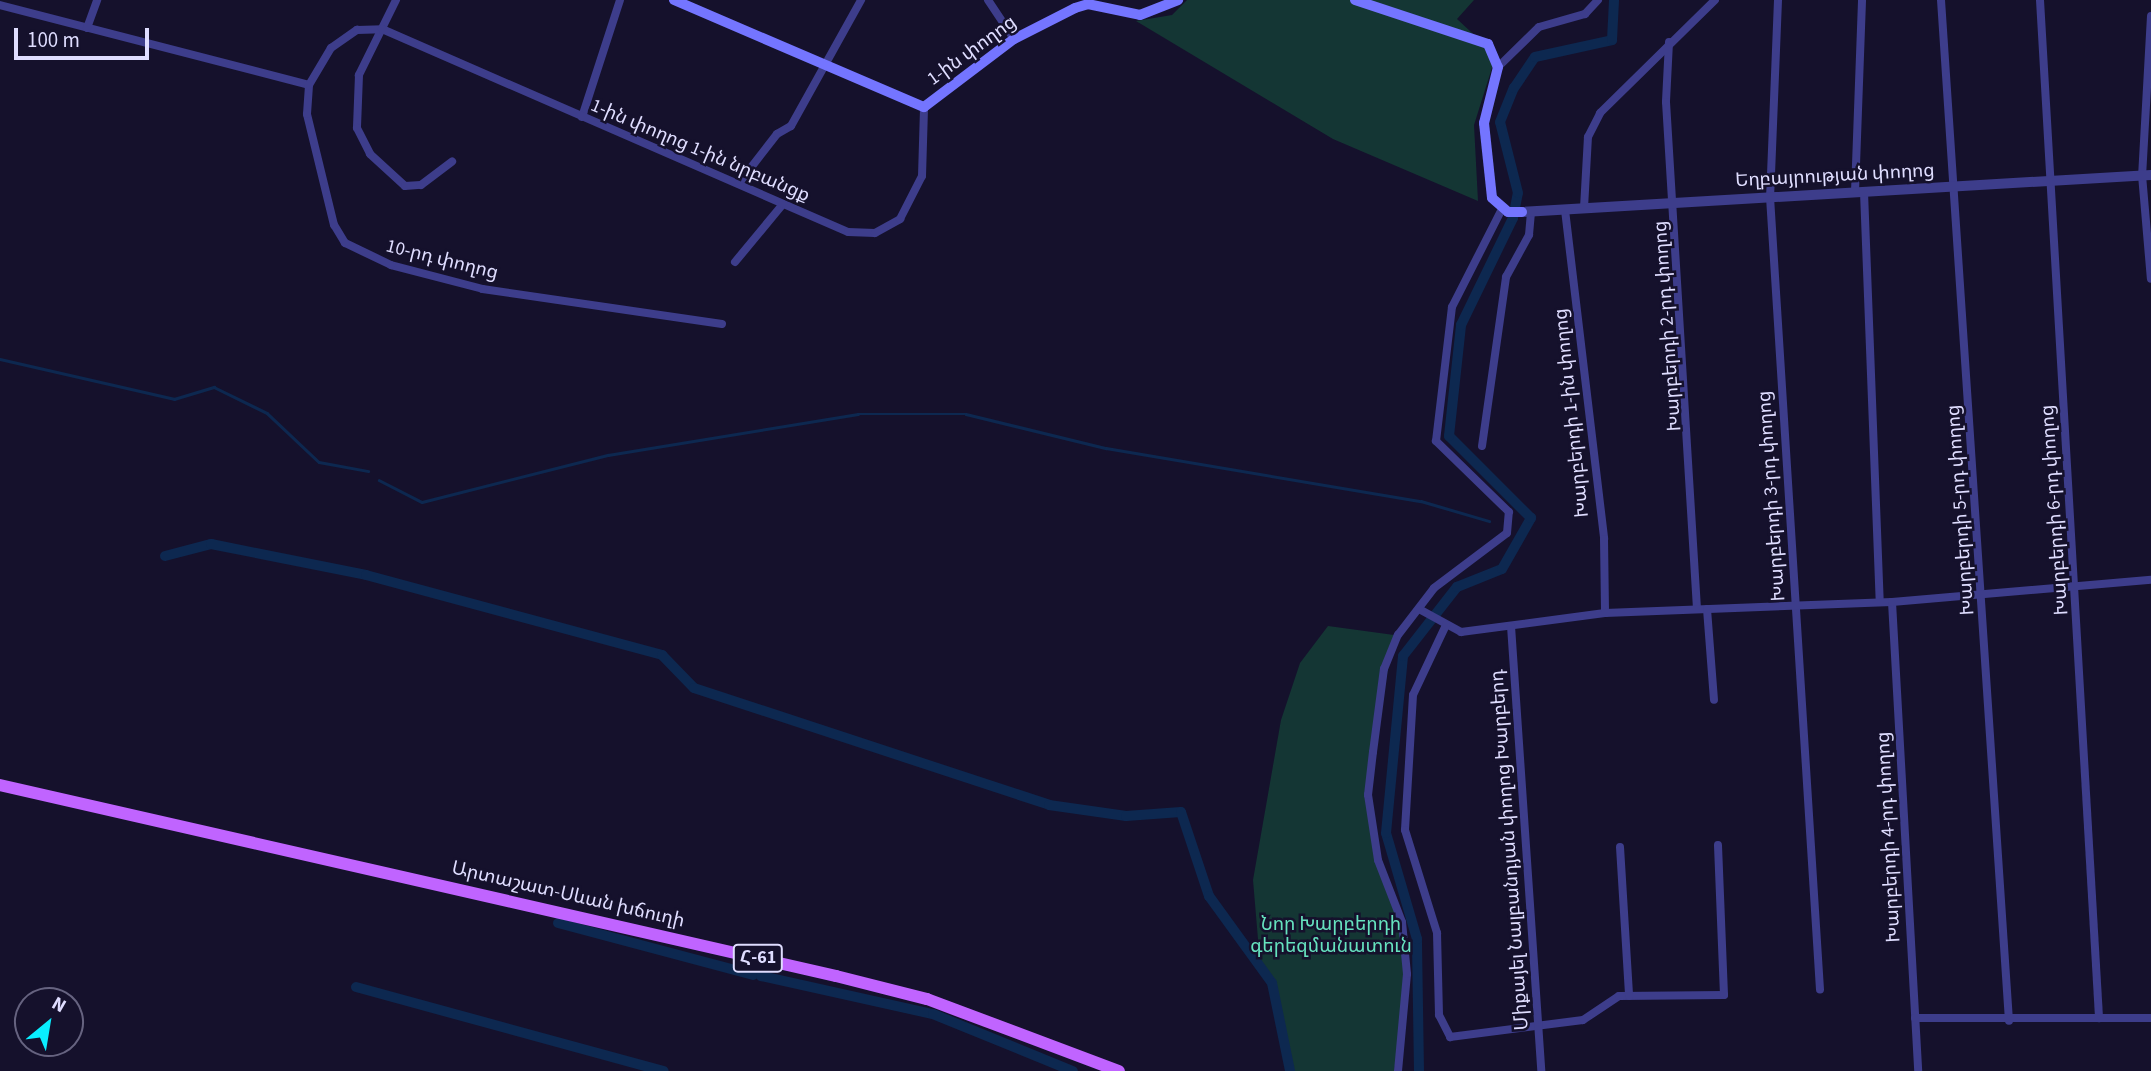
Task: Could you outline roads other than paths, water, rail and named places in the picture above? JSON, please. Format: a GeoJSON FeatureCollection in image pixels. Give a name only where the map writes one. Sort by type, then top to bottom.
{"type":"FeatureCollection","features":[{"type":"Feature","properties":{"kind":"main road","name":"1-ին փողոց"},"geometry":{"type":"LineString","coordinates":[[674,0],[924,107],[1014,39],[1088,4],[1140,15],[1178,0]]}},
{"type":"Feature","properties":{"kind":"main road"},"geometry":{"type":"LineString","coordinates":[[1355,0],[1488,44],[1498,67],[1484,123],[1492,198],[1505,211],[1526,212]]}},
{"type":"Feature","properties":{"kind":"main road","name":"Արտաշատ-Սևան խճուղի"},"geometry":{"type":"LineString","coordinates":[[0,785],[927,999],[1119,1071]]}},
{"type":"Feature","properties":{"kind":"street"},"geometry":{"type":"LineString","coordinates":[[87,28],[97,0]]}},
{"type":"Feature","properties":{"kind":"street"},"geometry":{"type":"LineString","coordinates":[[396,0],[359,75],[357,128],[370,154],[405,186],[421,185],[452,162]]}},
{"type":"Feature","properties":{"kind":"street"},"geometry":{"type":"LineString","coordinates":[[582,117],[620,0]]}},
{"type":"Feature","properties":{"kind":"street"},"geometry":{"type":"LineString","coordinates":[[739,183],[777,134],[791,125],[822,65],[861,0]]}},
{"type":"Feature","properties":{"kind":"street"},"geometry":{"type":"LineString","coordinates":[[988,0],[1014,39]]}},
{"type":"Feature","properties":{"kind":"street"},"geometry":{"type":"LineString","coordinates":[[1498,67],[1539,27],[1585,14],[1598,0]]}},
{"type":"Feature","properties":{"kind":"street"},"geometry":{"type":"LineString","coordinates":[[1584,208],[1588,137],[1600,113],[1669,42],[1715,0]]}},
{"type":"Feature","properties":{"kind":"street","name":"Խարբերդի 3-րդ փողոց"},"geometry":{"type":"LineString","coordinates":[[1777,0],[1770,197],[1819,989]]}},
{"type":"Feature","properties":{"kind":"street"},"geometry":{"type":"LineString","coordinates":[[1861,0],[1859,192],[1880,602]]}},
{"type":"Feature","properties":{"kind":"street","name":"Խարբերդի 5-րդ փողոց"},"geometry":{"type":"LineString","coordinates":[[1941,0],[1983,596],[2009,1021]]}},
{"type":"Feature","properties":{"kind":"street","name":"Խարբերդի 6-րդ փողոց"},"geometry":{"type":"LineString","coordinates":[[2040,0],[2049,181],[2077,588],[2099,1018]]}},
{"type":"Feature","properties":{"kind":"street"},"geometry":{"type":"LineString","coordinates":[[0,5],[309,85],[342,37],[382,29]]}},
{"type":"Feature","properties":{"kind":"street"},"geometry":{"type":"LineString","coordinates":[[2151,16],[2146,175],[2151,279]]}},
{"type":"Feature","properties":{"kind":"street","name":"1-ին փողոց 1-ին նրբանցք"},"geometry":{"type":"LineString","coordinates":[[382,29],[848,232],[875,233],[900,219],[922,176],[924,107]]}},
{"type":"Feature","properties":{"kind":"street","name":"Խարբերդի 2-րդ փողոց"},"geometry":{"type":"LineString","coordinates":[[1669,42],[1667,103],[1676,203],[1697,609]]}},
{"type":"Feature","properties":{"kind":"street","name":"10-րդ փողոց"},"geometry":{"type":"LineString","coordinates":[[309,85],[307,114],[334,225],[345,243],[365,257],[483,289],[722,324]]}},
{"type":"Feature","properties":{"kind":"street","name":"Եղբայրության փողոց"},"geometry":{"type":"LineString","coordinates":[[1526,212],[2146,175]]}},
{"type":"Feature","properties":{"kind":"street"},"geometry":{"type":"LineString","coordinates":[[735,262],[783,204]]}},
{"type":"Feature","properties":{"kind":"street","name":"Խարբերդի 1-ին փողոց"},"geometry":{"type":"LineString","coordinates":[[1565,210],[1604,540],[1605,613]]}},
{"type":"Feature","properties":{"kind":"street"},"geometry":{"type":"LineString","coordinates":[[1398,1071],[1406,1016],[1402,922],[1378,860],[1368,795],[1384,669],[1434,588],[1507,533],[1509,512],[1436,441],[1452,307],[1505,211]]}},
{"type":"Feature","properties":{"kind":"street"},"geometry":{"type":"LineString","coordinates":[[1482,446],[1506,277],[1528,235],[1526,212]]}},
{"type":"Feature","properties":{"kind":"street"},"geometry":{"type":"LineString","coordinates":[[1419,609],[1461,632],[1605,613],[1892,602],[2151,580]]}},
{"type":"Feature","properties":{"kind":"street","name":"Խարբերդի 4-րդ փողոց"},"geometry":{"type":"LineString","coordinates":[[1892,602],[1918,1071]]}},
{"type":"Feature","properties":{"kind":"street"},"geometry":{"type":"LineString","coordinates":[[1707,609],[1714,700]]}},
{"type":"Feature","properties":{"kind":"street"},"geometry":{"type":"LineString","coordinates":[[1446,625],[1413,695],[1405,791],[1411,865],[1437,933],[1439,1015],[1450,1037],[1583,1020],[1629,996],[1724,995],[1718,845]]}},
{"type":"Feature","properties":{"kind":"street","name":"Միքայել Նալբանդյան փողոց Խարբերդ"},"geometry":{"type":"LineString","coordinates":[[1511,626],[1541,1071]]}},
{"type":"Feature","properties":{"kind":"street"},"geometry":{"type":"LineString","coordinates":[[1620,847],[1629,996]]}},
{"type":"Feature","properties":{"kind":"street"},"geometry":{"type":"LineString","coordinates":[[1915,1018],[2009,1021],[2151,1018]]}},
{"type":"Feature","properties":{"kind":"waterway"},"geometry":{"type":"LineString","coordinates":[[1419,1071],[1417,939],[1386,833],[1403,656],[1457,587],[1502,569],[1531,518],[1449,436],[1461,325],[1513,218],[1518,193],[1500,122],[1514,88],[1535,57],[1612,40],[1614,0]]}},
{"type":"Feature","properties":{"kind":"waterway"},"geometry":{"type":"LineString","coordinates":[[0,359],[174,399],[214,387],[267,413],[319,462],[368,471]]}},
{"type":"Feature","properties":{"kind":"waterway"},"geometry":{"type":"LineString","coordinates":[[379,480],[422,502],[608,455],[858,414],[966,414],[1106,448],[1421,501],[1489,521]]}},
{"type":"Feature","properties":{"kind":"waterway"},"geometry":{"type":"LineString","coordinates":[[165,556],[211,544],[366,575],[662,655],[694,688],[1049,805],[1126,816],[1181,812],[1209,896],[1272,983],[1290,1071]]}},
{"type":"Feature","properties":{"kind":"waterway"},"geometry":{"type":"LineString","coordinates":[[558,923],[753,975]]}},
{"type":"Feature","properties":{"kind":"waterway"},"geometry":{"type":"LineString","coordinates":[[761,976],[933,1014],[1073,1071]]}},
{"type":"Feature","properties":{"kind":"waterway"},"geometry":{"type":"LineString","coordinates":[[356,987],[664,1071]]}},
{"type":"Feature","properties":{"kind":"park label","name":"Նոր Խարբերդի գերեզմանատուն"},"geometry":{"type":"Point","coordinates":[1331,936]}}]}
